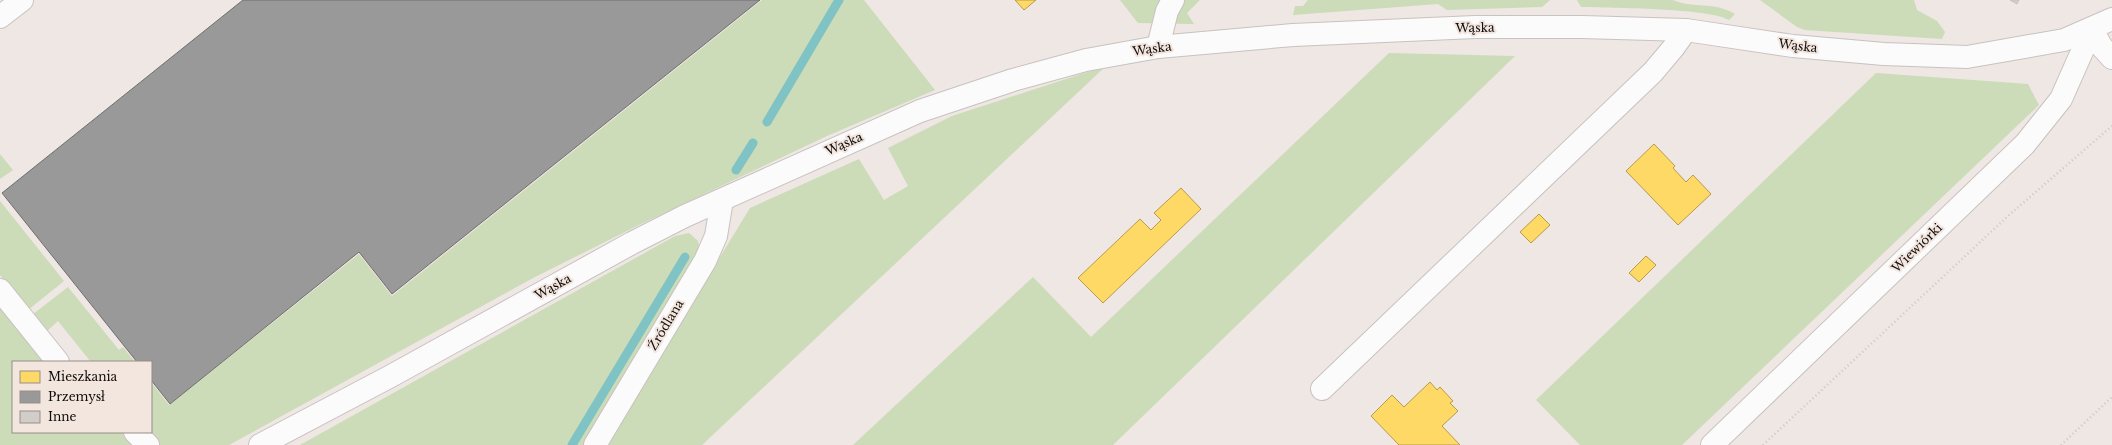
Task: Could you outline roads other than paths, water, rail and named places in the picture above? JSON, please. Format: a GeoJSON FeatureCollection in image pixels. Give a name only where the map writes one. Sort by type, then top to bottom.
{"type":"FeatureCollection","features":[{"type":"Feature","properties":{"kind":"street"},"geometry":{"type":"LineString","coordinates":[[0,17],[22,0]]}},
{"type":"Feature","properties":{"kind":"street"},"geometry":{"type":"LineString","coordinates":[[1158,47],[1167,11],[1173,0]]}},
{"type":"Feature","properties":{"kind":"street","name":"Wąska"},"geometry":{"type":"LineString","coordinates":[[260,445],[391,376],[632,243],[722,200],[913,114],[966,95],[1086,60],[1158,47],[1293,35],[1476,27],[1582,27],[1686,30],[1793,46],[1884,54],[1967,57],[2064,40],[2112,19]]}},
{"type":"Feature","properties":{"kind":"street"},"geometry":{"type":"LineString","coordinates":[[2092,29],[2101,46],[2112,58]]}},
{"type":"Feature","properties":{"kind":"street","name":"Wiewiórki"},"geometry":{"type":"LineString","coordinates":[[1712,445],[2025,144],[2062,99],[2092,29]]}},
{"type":"Feature","properties":{"kind":"street"},"geometry":{"type":"LineString","coordinates":[[1322,389],[1653,72],[1686,30]]}},
{"type":"Feature","properties":{"kind":"street","name":"Źródlana"},"geometry":{"type":"LineString","coordinates":[[595,445],[705,261],[716,236],[722,200]]}},
{"type":"Feature","properties":{"kind":"street"},"geometry":{"type":"LineString","coordinates":[[0,290],[57,361]]}},
{"type":"Feature","properties":{"kind":"street"},"geometry":{"type":"LineString","coordinates":[[136,433],[148,445]]}},
{"type":"Feature","properties":{"kind":"waterway"},"geometry":{"type":"LineString","coordinates":[[767,122],[839,0]]}},
{"type":"Feature","properties":{"kind":"waterway"},"geometry":{"type":"LineString","coordinates":[[736,170],[753,143]]}},
{"type":"Feature","properties":{"kind":"waterway"},"geometry":{"type":"LineString","coordinates":[[572,445],[685,257]]}}]}
